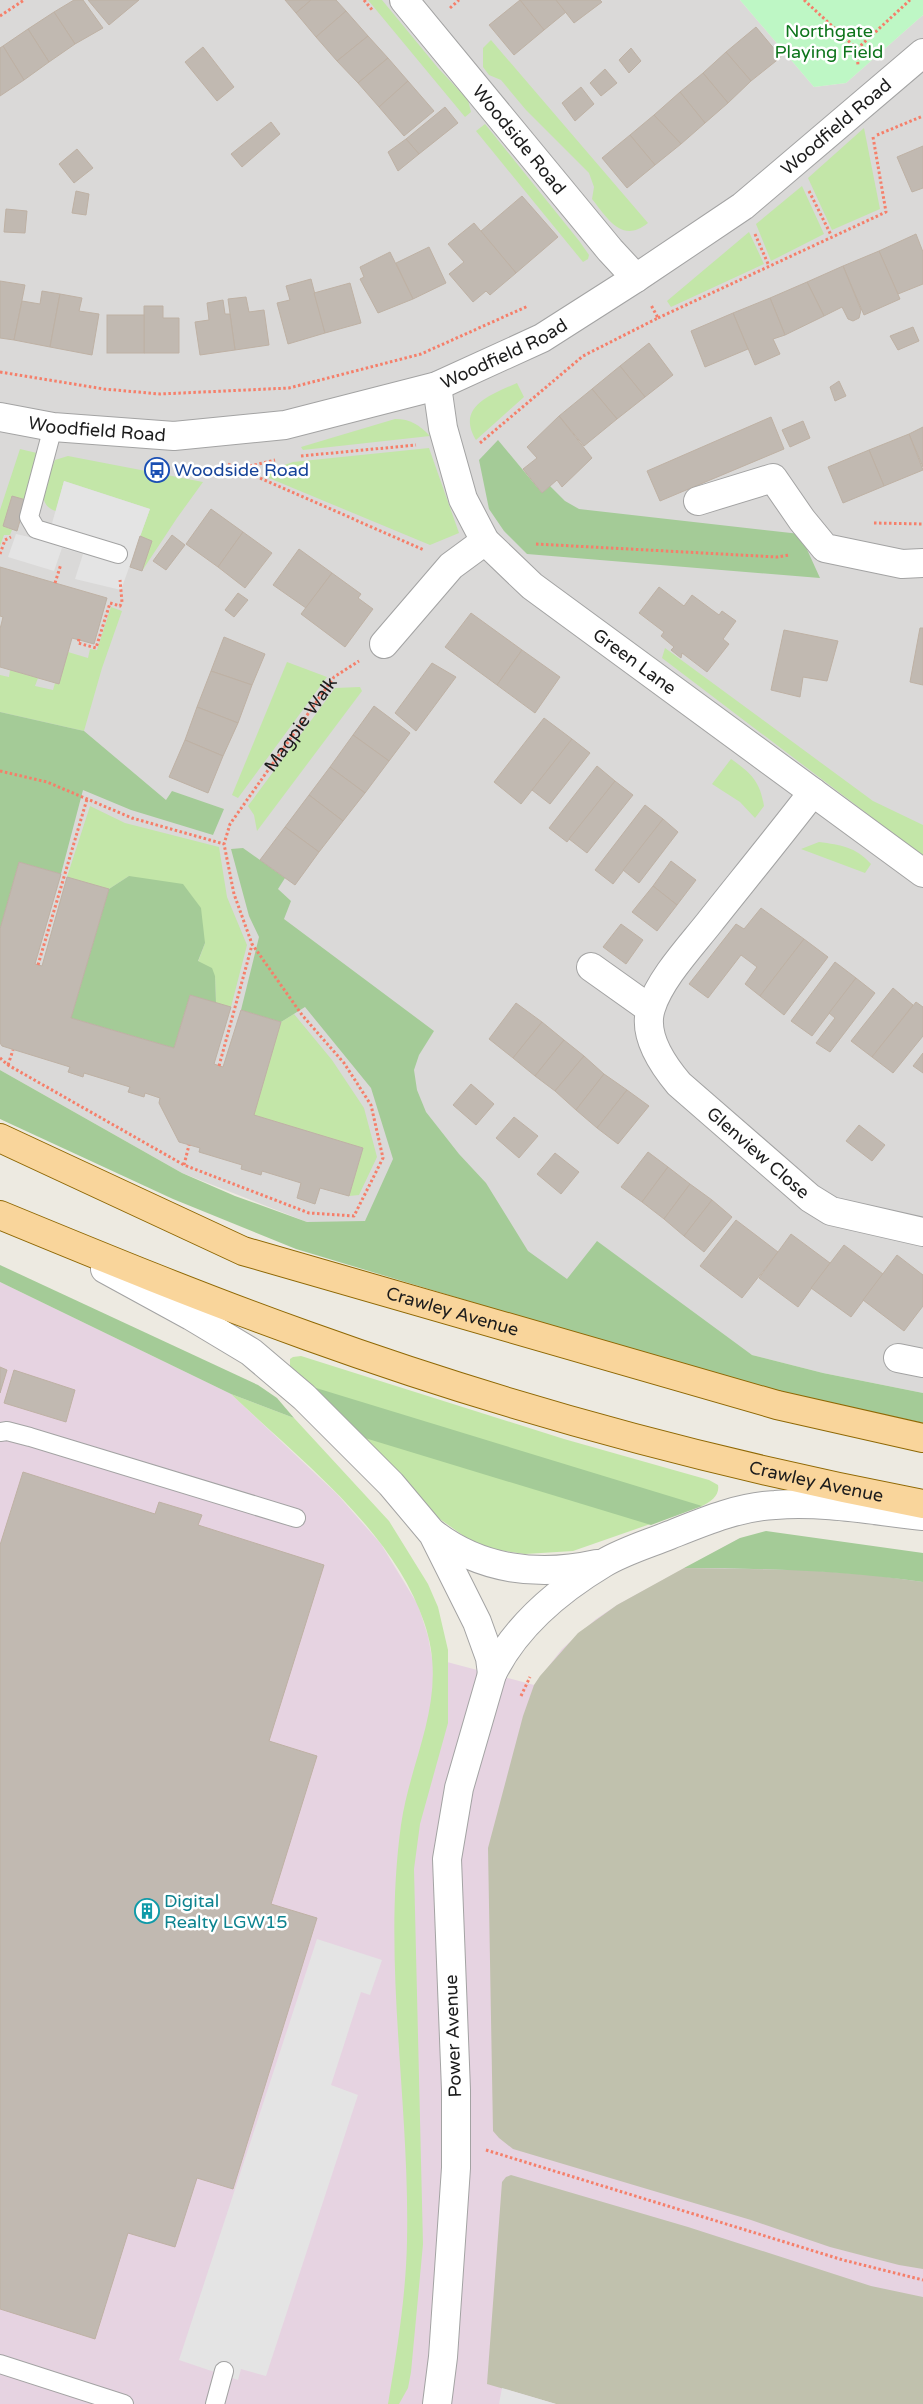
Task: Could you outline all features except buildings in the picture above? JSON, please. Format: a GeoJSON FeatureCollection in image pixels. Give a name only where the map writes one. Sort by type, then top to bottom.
{"type":"FeatureCollection","features":[{"type":"Feature","properties":{"kind":"main road","name":"Crawley Avenue"},"geometry":{"type":"LineString","coordinates":[[0,1138],[242,1251],[778,1405],[923,1438]]}},
{"type":"Feature","properties":{"kind":"main road","name":"Crawley Avenue"},"geometry":{"type":"LineString","coordinates":[[0,1216],[176,1286],[391,1365],[662,1445],[822,1484],[923,1504]]}},
{"type":"Feature","properties":{"kind":"street","name":"Woodside Road"},"geometry":{"type":"LineString","coordinates":[[404,0],[610,250],[636,278]]}},
{"type":"Feature","properties":{"kind":"street","name":"Woodfield Road"},"geometry":{"type":"LineString","coordinates":[[0,417],[53,427],[174,436],[284,425],[437,386],[542,338],[743,206],[923,54]]}},
{"type":"Feature","properties":{"kind":"street","name":"Green Lane"},"geometry":{"type":"LineString","coordinates":[[437,386],[443,428],[464,499],[485,541],[532,586],[923,873]]}},
{"type":"Feature","properties":{"kind":"street"},"geometry":{"type":"LineString","coordinates":[[698,501],[773,478],[802,520],[825,548],[902,564],[923,563]]}},
{"type":"Feature","properties":{"kind":"street"},"geometry":{"type":"LineString","coordinates":[[384,644],[451,566],[485,541]]}},
{"type":"Feature","properties":{"kind":"street"},"geometry":{"type":"LineString","coordinates":[[592,967],[650,1009],[660,989],[681,958],[814,792]]}},
{"type":"Feature","properties":{"kind":"street","name":"Glenview Close"},"geometry":{"type":"LineString","coordinates":[[650,1009],[651,1030],[656,1050],[664,1067],[679,1084],[810,1198],[831,1211],[923,1232]]}},
{"type":"Feature","properties":{"kind":"street"},"geometry":{"type":"LineString","coordinates":[[0,1216],[148,1291],[250,1352],[304,1396],[391,1484],[433,1534],[477,1622],[490,1658],[492,1674]]}},
{"type":"Feature","properties":{"kind":"street"},"geometry":{"type":"LineString","coordinates":[[433,1534],[464,1554],[513,1568],[560,1571],[605,1562],[714,1516],[763,1506],[822,1506],[923,1516]]}},
{"type":"Feature","properties":{"kind":"street"},"geometry":{"type":"LineString","coordinates":[[492,1674],[506,1649],[533,1618],[572,1585],[605,1562]]}},
{"type":"Feature","properties":{"kind":"street","name":"Power Avenue"},"geometry":{"type":"LineString","coordinates":[[437,2404],[443,2357],[456,2168],[456,2090],[447,1859],[459,1788],[492,1674]]}},
{"type":"Feature","properties":{"kind":"lane"},"geometry":{"type":"LineString","coordinates":[[53,427],[29,517],[36,529],[118,554]]}},
{"type":"Feature","properties":{"kind":"lane"},"geometry":{"type":"LineString","coordinates":[[0,1432],[24,1435],[296,1518]]}},
{"type":"Feature","properties":{"kind":"lane"},"geometry":{"type":"LineString","coordinates":[[0,2364],[124,2404]]}},
{"type":"Feature","properties":{"kind":"lane"},"geometry":{"type":"LineString","coordinates":[[214,2404],[224,2371]]}},
{"type":"Feature","properties":{"kind":"path"},"geometry":{"type":"LineString","coordinates":[[0,16],[24,0]]}},
{"type":"Feature","properties":{"kind":"path"},"geometry":{"type":"LineString","coordinates":[[658,318],[830,235],[886,212],[873,137],[860,107],[856,49],[804,0]]}},
{"type":"Feature","properties":{"kind":"path"},"geometry":{"type":"LineString","coordinates":[[856,49],[910,0]]}},
{"type":"Feature","properties":{"kind":"path"},"geometry":{"type":"LineString","coordinates":[[873,137],[923,116]]}},
{"type":"Feature","properties":{"kind":"path"},"geometry":{"type":"LineString","coordinates":[[795,162],[830,235]]}},
{"type":"Feature","properties":{"kind":"path"},"geometry":{"type":"LineString","coordinates":[[0,372],[104,390],[160,394],[289,388],[421,354],[529,306]]}},
{"type":"Feature","properties":{"kind":"path"},"geometry":{"type":"LineString","coordinates":[[222,461],[431,553]]}},
{"type":"Feature","properties":{"kind":"path"},"geometry":{"type":"LineString","coordinates":[[533,544],[777,557],[825,548]]}},
{"type":"Feature","properties":{"kind":"path"},"geometry":{"type":"LineString","coordinates":[[79,639],[78,643],[96,648],[110,603],[120,606],[122,602],[118,554]]}},
{"type":"Feature","properties":{"kind":"path","name":"Magpie Walk"},"geometry":{"type":"LineString","coordinates":[[224,844],[230,824],[334,677],[384,644]]}},
{"type":"Feature","properties":{"kind":"path"},"geometry":{"type":"LineString","coordinates":[[0,771],[47,782],[132,818],[224,844],[234,894],[252,944],[302,1015],[344,1063],[371,1105],[383,1158],[354,1216],[309,1213],[184,1166],[8,1065],[0,1058]]}},
{"type":"Feature","properties":{"kind":"path"},"geometry":{"type":"LineString","coordinates":[[38,965],[88,799]]}},
{"type":"Feature","properties":{"kind":"path"},"geometry":{"type":"LineString","coordinates":[[219,1066],[252,944]]}},
{"type":"Feature","properties":{"kind":"path"},"geometry":{"type":"LineString","coordinates":[[8,1065],[13,1050]]}},
{"type":"Feature","properties":{"kind":"path"},"geometry":{"type":"LineString","coordinates":[[184,1166],[189,1145]]}},
{"type":"Feature","properties":{"kind":"path"},"geometry":{"type":"LineString","coordinates":[[517,1704],[533,1670]]}},
{"type":"Feature","properties":{"kind":"path"},"geometry":{"type":"LineString","coordinates":[[483,2149],[843,2260],[923,2280]]}},
{"type":"Feature","properties":{"kind":"shaded area"},"geometry":{"type":"Polygon","coordinates":[[[0,0],[740,0],[814,87],[846,83],[923,15],[923,1393],[823,1373],[752,1355],[307,1222],[182,1173],[0,1070],[0,0]]]}},
{"type":"Feature","properties":{"kind":"shaded area"},"geometry":{"type":"Polygon","coordinates":[[[64,481],[150,509],[121,590],[75,579],[83,554],[62,548],[54,571],[8,557],[16,534],[47,541],[64,481]]]}},
{"type":"Feature","properties":{"kind":"shaded area"},"geometry":{"type":"Polygon","coordinates":[[[0,1282],[231,1394],[337,1494],[381,1544],[418,1605],[428,1636],[432,1658],[534,1685],[562,1649],[596,1619],[617,1605],[740,1538],[923,1575],[923,2404],[0,2404],[0,1282]]]}},
{"type":"Feature","properties":{"kind":"shaded area"},"geometry":{"type":"Polygon","coordinates":[[[684,1568],[806,1570],[872,1575],[923,1582],[923,2269],[899,2265],[830,2247],[751,2220],[513,2149],[493,2131],[488,1848],[523,1716],[534,1685],[578,1633],[617,1605],[684,1568]]]}},
{"type":"Feature","properties":{"kind":"shaded area"},"geometry":{"type":"Polygon","coordinates":[[[317,1939],[382,1960],[370,1995],[361,1992],[331,2085],[358,2095],[266,2376],[241,2369],[238,2380],[179,2360],[317,1939]]]}},
{"type":"Feature","properties":{"kind":"shaded area"},"geometry":{"type":"Polygon","coordinates":[[[511,2175],[688,2227],[871,2286],[923,2297],[923,2404],[556,2404],[487,2384],[502,2182],[511,2175]]]}},
{"type":"Feature","properties":{"kind":"shaded area"},"geometry":{"type":"Polygon","coordinates":[[[502,2388],[556,2404],[499,2404],[502,2388]]]}},
{"type":"Feature","properties":{"kind":"green space"},"geometry":{"type":"Polygon","coordinates":[[[368,0],[382,0],[438,68],[468,100],[471,112],[465,117],[368,0]]]}},
{"type":"Feature","properties":{"kind":"green space","name":"Northgate Playing Field"},"geometry":{"type":"Polygon","coordinates":[[[740,0],[923,0],[923,15],[846,83],[814,87],[740,0]]]}},
{"type":"Feature","properties":{"kind":"green space"},"geometry":{"type":"Polygon","coordinates":[[[491,40],[648,223],[639,229],[631,231],[623,230],[610,221],[592,199],[594,187],[589,173],[526,110],[501,80],[489,75],[483,67],[483,48],[491,40]]]}},
{"type":"Feature","properties":{"kind":"green space"},"geometry":{"type":"Polygon","coordinates":[[[485,124],[580,242],[589,255],[588,259],[583,262],[476,131],[485,124]]]}},
{"type":"Feature","properties":{"kind":"green space"},"geometry":{"type":"Polygon","coordinates":[[[864,128],[880,209],[832,230],[808,178],[864,128]]]}},
{"type":"Feature","properties":{"kind":"green space"},"geometry":{"type":"Polygon","coordinates":[[[802,186],[824,234],[771,261],[756,224],[802,186]]]}},
{"type":"Feature","properties":{"kind":"green space"},"geometry":{"type":"Polygon","coordinates":[[[749,232],[764,264],[671,307],[667,301],[749,232]]]}},
{"type":"Feature","properties":{"kind":"green space"},"geometry":{"type":"Polygon","coordinates":[[[517,383],[524,397],[476,440],[471,428],[470,418],[473,410],[488,397],[517,383]]]}},
{"type":"Feature","properties":{"kind":"green space"},"geometry":{"type":"Polygon","coordinates":[[[395,419],[414,423],[430,436],[303,450],[301,447],[395,419]]]}},
{"type":"Feature","properties":{"kind":"green space"},"geometry":{"type":"Polygon","coordinates":[[[498,440],[542,493],[550,486],[565,501],[579,509],[800,534],[820,578],[527,554],[504,531],[489,509],[479,460],[498,440]]]}},
{"type":"Feature","properties":{"kind":"green space"},"geometry":{"type":"Polygon","coordinates":[[[429,448],[459,533],[430,545],[264,476],[264,472],[293,462],[429,448]]]}},
{"type":"Feature","properties":{"kind":"green space"},"geometry":{"type":"Polygon","coordinates":[[[20,449],[41,454],[26,500],[12,496],[3,526],[12,530],[10,535],[4,535],[0,546],[0,510],[20,449]]]}},
{"type":"Feature","properties":{"kind":"green space"},"geometry":{"type":"Polygon","coordinates":[[[68,456],[203,482],[142,571],[152,541],[140,536],[150,509],[64,481],[56,511],[45,502],[44,489],[55,460],[68,456]]]}},
{"type":"Feature","properties":{"kind":"green space"},"geometry":{"type":"Polygon","coordinates":[[[111,607],[122,611],[102,668],[84,731],[0,712],[0,675],[9,677],[10,670],[38,678],[35,686],[53,690],[55,683],[59,684],[68,652],[88,658],[90,649],[97,650],[111,607]]]}},
{"type":"Feature","properties":{"kind":"green space"},"geometry":{"type":"Polygon","coordinates":[[[665,648],[873,801],[923,825],[923,856],[662,658],[665,648]]]}},
{"type":"Feature","properties":{"kind":"green space"},"geometry":{"type":"Polygon","coordinates":[[[287,662],[327,677],[238,798],[232,795],[287,662]]]}},
{"type":"Feature","properties":{"kind":"green space"},"geometry":{"type":"Polygon","coordinates":[[[360,687],[362,691],[257,831],[254,815],[248,806],[335,688],[360,687]]]}},
{"type":"Feature","properties":{"kind":"green space"},"geometry":{"type":"Polygon","coordinates":[[[0,712],[84,731],[166,800],[172,791],[224,809],[213,835],[131,810],[83,790],[61,874],[19,862],[0,929],[0,712]]]}},
{"type":"Feature","properties":{"kind":"green space"},"geometry":{"type":"Polygon","coordinates":[[[731,759],[754,778],[760,790],[764,806],[755,818],[740,802],[712,784],[731,759]]]}},
{"type":"Feature","properties":{"kind":"green space"},"geometry":{"type":"Polygon","coordinates":[[[90,806],[125,823],[219,847],[227,897],[247,945],[231,1007],[216,1003],[215,976],[198,962],[205,943],[129,876],[109,889],[67,877],[90,806]]]}},
{"type":"Feature","properties":{"kind":"green space"},"geometry":{"type":"Polygon","coordinates":[[[819,842],[854,850],[871,864],[865,873],[801,849],[819,842]]]}},
{"type":"Feature","properties":{"kind":"green space"},"geometry":{"type":"Polygon","coordinates":[[[243,848],[285,878],[278,889],[291,901],[284,919],[434,1031],[419,1055],[414,1070],[417,1090],[426,1112],[459,1154],[486,1183],[528,1251],[567,1279],[597,1241],[752,1355],[823,1373],[923,1393],[923,1423],[808,1398],[704,1372],[296,1249],[173,1199],[0,1119],[0,1070],[182,1173],[235,1196],[307,1222],[365,1221],[393,1159],[371,1088],[305,1007],[281,1022],[241,1010],[259,937],[249,916],[231,849],[243,848]]]}},
{"type":"Feature","properties":{"kind":"green space"},"geometry":{"type":"Polygon","coordinates":[[[129,876],[183,884],[201,908],[205,943],[198,961],[212,968],[215,976],[216,1003],[190,995],[174,1048],[71,1018],[109,889],[129,876]]]}},
{"type":"Feature","properties":{"kind":"green space"},"geometry":{"type":"Polygon","coordinates":[[[294,1014],[332,1060],[364,1108],[377,1157],[359,1195],[349,1196],[363,1148],[254,1115],[281,1022],[294,1014]]]}},
{"type":"Feature","properties":{"kind":"green space"},"geometry":{"type":"Polygon","coordinates":[[[0,1265],[258,1385],[277,1398],[294,1418],[231,1394],[0,1282],[0,1265]]]}},
{"type":"Feature","properties":{"kind":"green space"},"geometry":{"type":"Polygon","coordinates":[[[301,1356],[564,1439],[709,1480],[718,1485],[718,1492],[712,1500],[702,1506],[573,1551],[525,1554],[492,1549],[468,1539],[437,1517],[290,1370],[290,1359],[301,1356]]]}},
{"type":"Feature","properties":{"kind":"green space"},"geometry":{"type":"Polygon","coordinates":[[[303,1384],[702,1506],[651,1525],[355,1435],[303,1384]]]}},
{"type":"Feature","properties":{"kind":"green space"},"geometry":{"type":"Polygon","coordinates":[[[231,1394],[294,1418],[389,1521],[428,1584],[438,1607],[448,1650],[448,1723],[420,1824],[414,1869],[423,2244],[411,2372],[408,2388],[399,2404],[388,2404],[403,2302],[407,2241],[405,2137],[395,1981],[396,1877],[401,1825],[406,1799],[431,1701],[433,1676],[431,1649],[424,1622],[410,1588],[390,1557],[367,1527],[314,1470],[231,1394]]]}},
{"type":"Feature","properties":{"kind":"green space"},"geometry":{"type":"Polygon","coordinates":[[[766,1531],[923,1553],[923,1582],[864,1575],[804,1571],[684,1568],[740,1538],[766,1531]]]}},
{"type":"Feature","properties":{"kind":"place","name":"Woodside Road"},"geometry":{"type":"Point","coordinates":[157,470]}},
{"type":"Feature","properties":{"kind":"place","name":"Digital Realty LGW15"},"geometry":{"type":"Point","coordinates":[147,1911]}}]}
